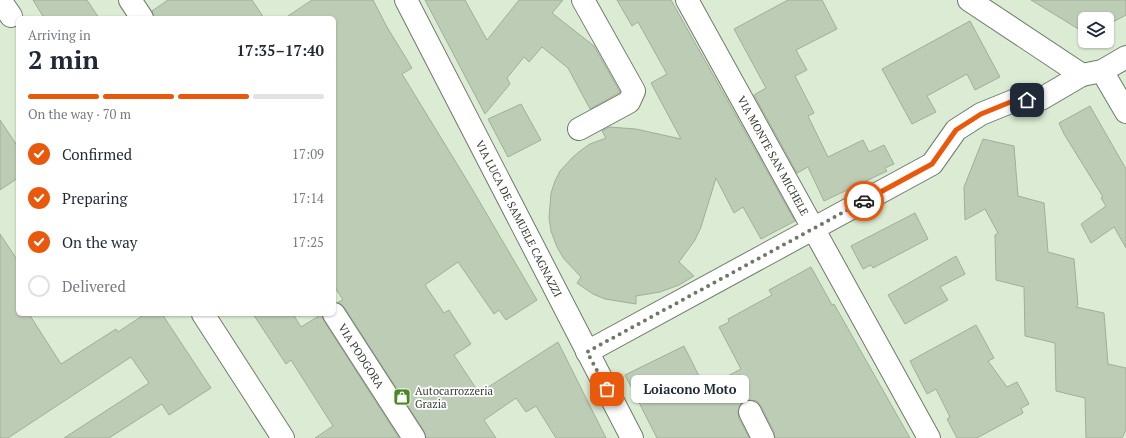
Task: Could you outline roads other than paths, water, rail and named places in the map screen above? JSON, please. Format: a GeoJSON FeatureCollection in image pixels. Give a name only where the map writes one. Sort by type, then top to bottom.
{"type":"FeatureCollection","features":[{"type":"Feature","properties":{"kind":"street","name":"VIA LUCA DE SAMUELE CAGNAZZI"},"geometry":{"type":"LineString","coordinates":[[406,0],[632,438]]}},
{"type":"Feature","properties":{"kind":"street"},"geometry":{"type":"LineString","coordinates":[[579,129],[629,102],[634,91],[583,0]]}},
{"type":"Feature","properties":{"kind":"street","name":"VIA MONTE SAN MICHELE"},"geometry":{"type":"LineString","coordinates":[[687,0],[929,438]]}},
{"type":"Feature","properties":{"kind":"street"},"geometry":{"type":"LineString","coordinates":[[970,0],[1092,73],[1126,112]]}},
{"type":"Feature","properties":{"kind":"street"},"geometry":{"type":"LineString","coordinates":[[587,352],[932,164],[956,130],[981,114],[1013,101],[1041,99],[1126,57]]}},
{"type":"Feature","properties":{"kind":"street"},"geometry":{"type":"LineString","coordinates":[[204,316],[283,438]]}},
{"type":"Feature","properties":{"kind":"street","name":"VIA PODGORA"},"geometry":{"type":"LineString","coordinates":[[335,316],[414,438]]}},
{"type":"Feature","properties":{"kind":"street"},"geometry":{"type":"LineString","coordinates":[[750,412],[763,438]]}},
{"type":"Feature","properties":{"kind":"place","name":"Loiacono Moto"},"geometry":{"type":"Point","coordinates":[607,389]}},
{"type":"Feature","properties":{"kind":"place","name":"Autocarrozzeria Grazia"},"geometry":{"type":"Point","coordinates":[402,397]}}]}
